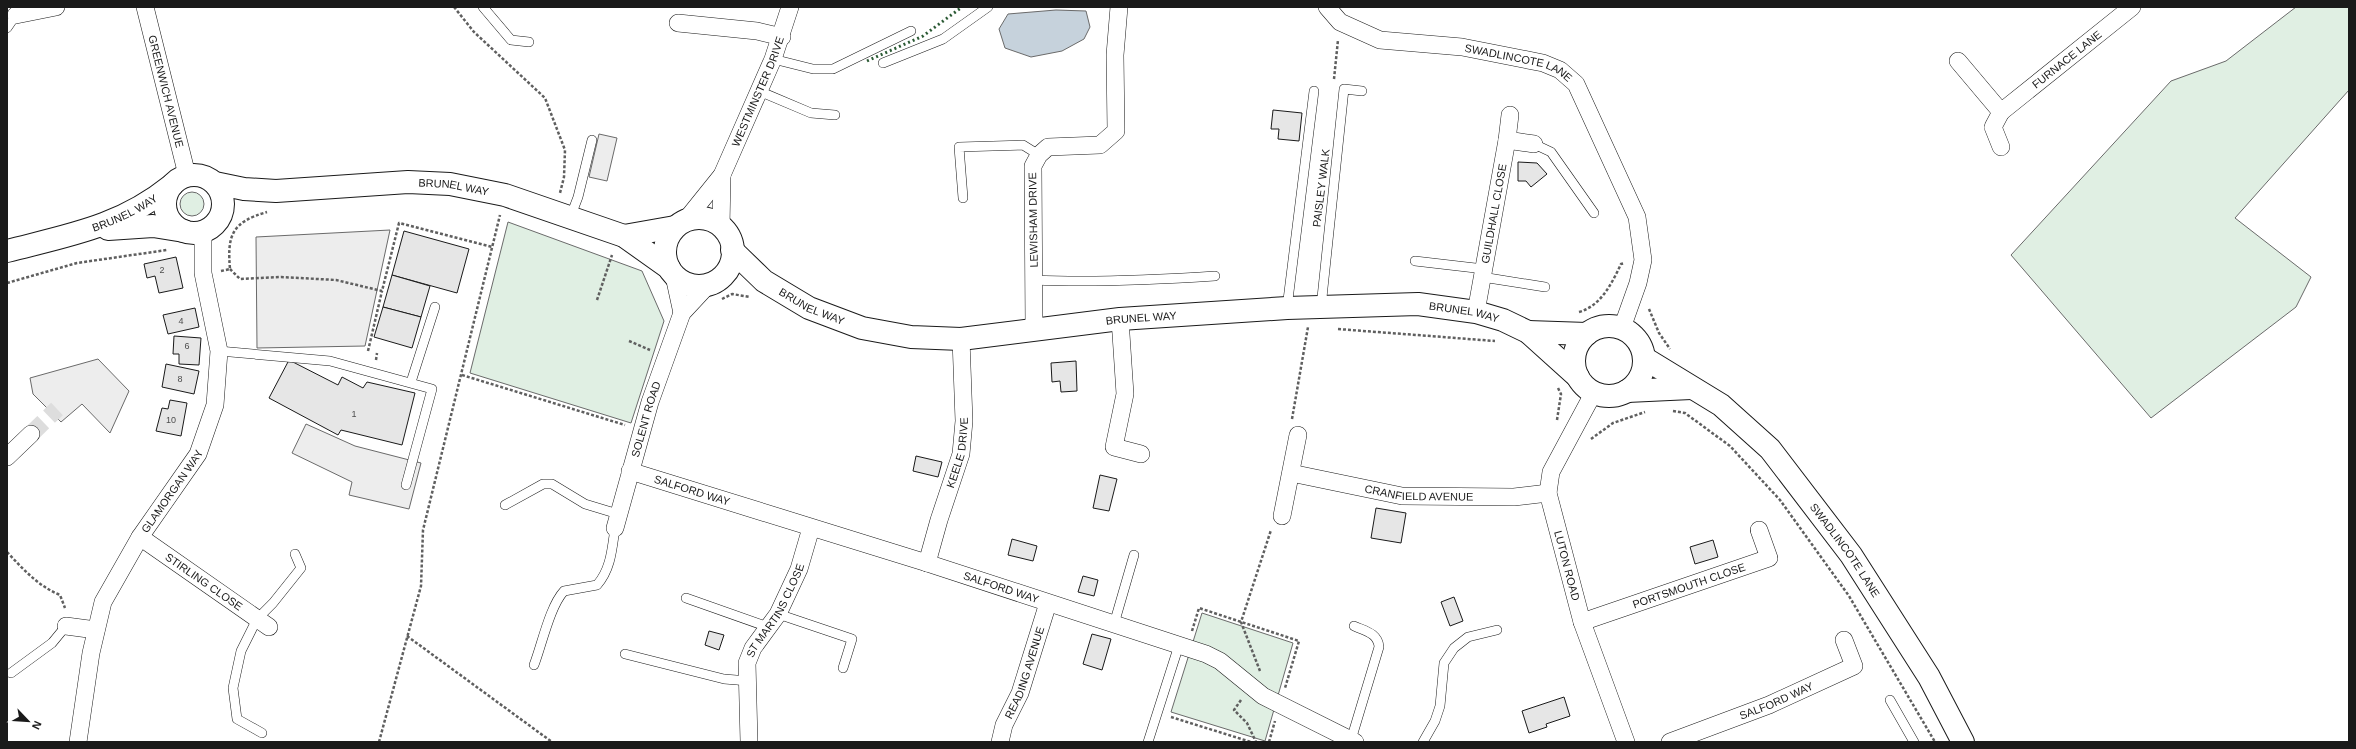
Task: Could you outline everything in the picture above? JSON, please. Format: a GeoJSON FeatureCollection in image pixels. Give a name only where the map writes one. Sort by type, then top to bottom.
{"type":"FeatureCollection","features":[{"type":"Feature","properties":{"kind":"street"},"geometry":{"type":"LineString","coordinates":[[11,21],[56,7]]}},
{"type":"Feature","properties":{"kind":"street","name":"GREENWICH AVENUE"},"geometry":{"type":"LineString","coordinates":[[145,7],[179,180]]}},
{"type":"Feature","properties":{"kind":"street","name":"WESTMINSTER DRIVE"},"geometry":{"type":"LineString","coordinates":[[680,224],[722,175],[782,37],[790,7]]}},
{"type":"Feature","properties":{"kind":"street"},"geometry":{"type":"LineString","coordinates":[[1039,156],[1048,147],[1100,145],[1116,131],[1115,55],[1119,7]]}},
{"type":"Feature","properties":{"kind":"street","name":"SWADLINCOTE LANE"},"geometry":{"type":"LineString","coordinates":[[1327,7],[1340,22],[1380,40],[1462,47],[1543,63],[1560,70],[1576,84],[1637,217],[1643,260],[1638,283],[1622,328]]}},
{"type":"Feature","properties":{"kind":"street","name":"FURNACE LANE"},"geometry":{"type":"LineString","coordinates":[[2001,112],[2132,7]]}},
{"type":"Feature","properties":{"kind":"street"},"geometry":{"type":"LineString","coordinates":[[678,23],[757,31],[782,37]]}},
{"type":"Feature","properties":{"kind":"street"},"geometry":{"type":"LineString","coordinates":[[1958,61],[2001,112],[1993,127],[2001,146]]}},
{"type":"Feature","properties":{"kind":"street","name":"GUILDHALL CLOSE"},"geometry":{"type":"LineString","coordinates":[[1476,312],[1507,140],[1510,114]]}},
{"type":"Feature","properties":{"kind":"street"},"geometry":{"type":"LineString","coordinates":[[1507,140],[1534,144]]}},
{"type":"Feature","properties":{"kind":"street","name":"LEWISHAM DRIVE"},"geometry":{"type":"LineString","coordinates":[[1034,328],[1033,166],[1039,156]]}},
{"type":"Feature","properties":{"kind":"street","name":"WESTMINSTER DRIVE"},"geometry":{"type":"LineString","coordinates":[[721,227],[722,175]]}},
{"type":"Feature","properties":{"kind":"street","name":"BRUNEL WAY"},"geometry":{"type":"LineString","coordinates":[[7,251],[75,234],[118,220],[153,200],[179,180],[202,176],[215,183],[244,189],[273,201]]}},
{"type":"Feature","properties":{"kind":"street"},"geometry":{"type":"LineString","coordinates":[[179,180],[165,202],[166,212],[176,227],[202,228],[223,201],[215,183]]}},
{"type":"Feature","properties":{"kind":"street","name":"BRUNEL WAY"},"geometry":{"type":"LineString","coordinates":[[75,234],[120,227],[153,226],[202,228],[246,201],[273,201],[408,182],[450,184],[503,205],[563,215],[624,236],[672,272]]}},
{"type":"Feature","properties":{"kind":"street"},"geometry":{"type":"LineString","coordinates":[[672,272],[690,284],[714,288],[731,261],[732,250],[730,240],[721,227],[707,219],[696,218],[680,224],[669,236],[665,247],[665,258],[672,272],[682,313]]}},
{"type":"Feature","properties":{"kind":"street","name":"BRUNEL WAY"},"geometry":{"type":"LineString","coordinates":[[624,236],[680,224]]}},
{"type":"Feature","properties":{"kind":"street","name":"GLAMORGAN WAY"},"geometry":{"type":"LineString","coordinates":[[78,742],[96,630],[103,602],[140,537],[198,454],[216,405],[219,351],[203,273],[202,228]]}},
{"type":"Feature","properties":{"kind":"street","name":"BRUNEL WAY"},"geometry":{"type":"LineString","coordinates":[[732,250],[758,289]]}},
{"type":"Feature","properties":{"kind":"street","name":"BRUNEL WAY"},"geometry":{"type":"LineString","coordinates":[[714,288],[758,289],[862,328],[911,337],[961,339],[1034,328],[1120,319],[1287,308],[1318,317],[1418,304],[1476,312],[1503,320],[1528,332],[1578,377]]}},
{"type":"Feature","properties":{"kind":"street","name":"SOLENT ROAD"},"geometry":{"type":"LineString","coordinates":[[616,521],[641,430],[682,313],[714,288]]}},
{"type":"Feature","properties":{"kind":"street"},"geometry":{"type":"LineString","coordinates":[[1120,319],[1125,394],[1114,447],[1141,454]]}},
{"type":"Feature","properties":{"kind":"street"},"geometry":{"type":"LineString","coordinates":[[1627,391],[1639,378],[1644,358],[1642,349],[1635,337],[1622,328],[1605,326],[1587,334],[1578,345],[1574,357],[1578,377],[1586,387],[1594,392],[1607,396],[1627,391],[1697,392]]}},
{"type":"Feature","properties":{"kind":"street","name":"BRUNEL WAY"},"geometry":{"type":"LineString","coordinates":[[1528,332],[1587,334]]}},
{"type":"Feature","properties":{"kind":"street","name":"KEELE DRIVE"},"geometry":{"type":"LineString","coordinates":[[927,564],[939,520],[961,454],[964,421],[961,339]]}},
{"type":"Feature","properties":{"kind":"street","name":"SWADLINCOTE LANE"},"geometry":{"type":"LineString","coordinates":[[1644,358],[1697,392],[1721,405],[1770,449],[1851,555],[1929,677],[1963,742]]}},
{"type":"Feature","properties":{"kind":"street","name":"LUTON ROAD"},"geometry":{"type":"LineString","coordinates":[[1594,392],[1551,472],[1548,493],[1582,622],[1626,742]]}},
{"type":"Feature","properties":{"kind":"street"},"geometry":{"type":"LineString","coordinates":[[7,457],[31,434]]}},
{"type":"Feature","properties":{"kind":"street"},"geometry":{"type":"LineString","coordinates":[[1282,516],[1298,435]]}},
{"type":"Feature","properties":{"kind":"street","name":"SALFORD WAY"},"geometry":{"type":"LineString","coordinates":[[630,471],[1183,646],[1220,661],[1249,687],[1353,741]]}},
{"type":"Feature","properties":{"kind":"street","name":"CRANFIELD AVENUE"},"geometry":{"type":"LineString","coordinates":[[1291,473],[1402,496],[1514,497],[1548,493]]}},
{"type":"Feature","properties":{"kind":"street","name":"ST MARTINS CLOSE"},"geometry":{"type":"LineString","coordinates":[[749,742],[749,681],[747,663],[753,648],[778,614],[799,569],[811,528]]}},
{"type":"Feature","properties":{"kind":"street","name":"PORTSMOUTH CLOSE"},"geometry":{"type":"LineString","coordinates":[[1582,622],[1769,558],[1759,530]]}},
{"type":"Feature","properties":{"kind":"street","name":"STIRLING CLOSE"},"geometry":{"type":"LineString","coordinates":[[140,537],[263,623]]}},
{"type":"Feature","properties":{"kind":"street","name":"READING AVENUE"},"geometry":{"type":"LineString","coordinates":[[1000,742],[1004,725],[1020,693],[1048,603]]}},
{"type":"Feature","properties":{"kind":"street"},"geometry":{"type":"LineString","coordinates":[[66,617],[96,630]]}},
{"type":"Feature","properties":{"kind":"street","name":"SALFORD WAY"},"geometry":{"type":"LineString","coordinates":[[1670,742],[1769,705],[1854,666],[1844,640]]}},
{"type":"Feature","properties":{"kind":"lane"},"geometry":{"type":"LineString","coordinates":[[483,7],[511,40],[529,42]]}},
{"type":"Feature","properties":{"kind":"lane"},"geometry":{"type":"LineString","coordinates":[[883,63],[942,39],[988,7]]}},
{"type":"Feature","properties":{"kind":"lane"},"geometry":{"type":"LineString","coordinates":[[773,58],[813,69],[833,69],[912,31]]}},
{"type":"Feature","properties":{"kind":"lane","name":"PAISLEY WALK"},"geometry":{"type":"LineString","coordinates":[[1318,317],[1344,89],[1362,91]]}},
{"type":"Feature","properties":{"kind":"lane"},"geometry":{"type":"LineString","coordinates":[[759,91],[811,113],[835,115]]}},
{"type":"Feature","properties":{"kind":"lane"},"geometry":{"type":"LineString","coordinates":[[1287,308],[1314,91]]}},
{"type":"Feature","properties":{"kind":"lane"},"geometry":{"type":"LineString","coordinates":[[563,215],[578,197],[592,140]]}},
{"type":"Feature","properties":{"kind":"lane"},"geometry":{"type":"LineString","coordinates":[[963,198],[959,146],[1023,144],[1039,156]]}},
{"type":"Feature","properties":{"kind":"lane"},"geometry":{"type":"LineString","coordinates":[[1534,144],[1551,152],[1594,214]]}},
{"type":"Feature","properties":{"kind":"lane"},"geometry":{"type":"LineString","coordinates":[[1415,261],[1545,286]]}},
{"type":"Feature","properties":{"kind":"lane"},"geometry":{"type":"LineString","coordinates":[[1034,280],[1072,282],[1139,281],[1215,276]]}},
{"type":"Feature","properties":{"kind":"lane"},"geometry":{"type":"LineString","coordinates":[[411,382],[435,306]]}},
{"type":"Feature","properties":{"kind":"lane"},"geometry":{"type":"LineString","coordinates":[[219,351],[330,361],[432,389],[406,485]]}},
{"type":"Feature","properties":{"kind":"lane"},"geometry":{"type":"LineString","coordinates":[[505,505],[543,484],[552,484],[616,521],[613,548],[606,573],[596,585],[564,590],[553,610],[534,665]]}},
{"type":"Feature","properties":{"kind":"lane"},"geometry":{"type":"LineString","coordinates":[[262,733],[237,719],[233,688],[241,651],[263,623],[273,603],[301,568],[295,554]]}},
{"type":"Feature","properties":{"kind":"lane"},"geometry":{"type":"LineString","coordinates":[[1114,624],[1134,555]]}},
{"type":"Feature","properties":{"kind":"lane"},"geometry":{"type":"LineString","coordinates":[[686,598],[768,627]]}},
{"type":"Feature","properties":{"kind":"lane"},"geometry":{"type":"LineString","coordinates":[[778,614],[852,638],[843,668]]}},
{"type":"Feature","properties":{"kind":"lane"},"geometry":{"type":"LineString","coordinates":[[11,673],[52,643],[66,617]]}},
{"type":"Feature","properties":{"kind":"lane"},"geometry":{"type":"LineString","coordinates":[[1353,741],[1379,647],[1379,640],[1375,636],[1354,626]]}},
{"type":"Feature","properties":{"kind":"lane"},"geometry":{"type":"LineString","coordinates":[[1423,742],[1435,721],[1440,706],[1444,663],[1454,648],[1468,637],[1497,630]]}},
{"type":"Feature","properties":{"kind":"lane"},"geometry":{"type":"LineString","coordinates":[[1148,742],[1183,646]]}},
{"type":"Feature","properties":{"kind":"lane"},"geometry":{"type":"LineString","coordinates":[[625,654],[724,679],[749,681]]}},
{"type":"Feature","properties":{"kind":"lane"},"geometry":{"type":"LineString","coordinates":[[1890,700],[1914,742]]}},
{"type":"Feature","properties":{"kind":"path"},"geometry":{"type":"LineString","coordinates":[[454,7],[474,32],[545,98],[565,150],[563,215]]}},
{"type":"Feature","properties":{"kind":"path"},"geometry":{"type":"LineString","coordinates":[[273,201],[249,217],[234,230],[228,247],[230,269],[240,279],[281,277],[336,280],[382,291]]}},
{"type":"Feature","properties":{"kind":"path"},"geometry":{"type":"LineString","coordinates":[[493,213],[503,205]]}},
{"type":"Feature","properties":{"kind":"path"},"geometry":{"type":"LineString","coordinates":[[503,205],[508,217]]}},
{"type":"Feature","properties":{"kind":"path"},"geometry":{"type":"LineString","coordinates":[[379,742],[421,586],[423,530],[503,205]]}},
{"type":"Feature","properties":{"kind":"path"},"geometry":{"type":"LineString","coordinates":[[368,351],[399,223],[492,247]]}},
{"type":"Feature","properties":{"kind":"path"},"geometry":{"type":"LineString","coordinates":[[7,283],[77,262],[166,250],[174,252]]}},
{"type":"Feature","properties":{"kind":"path"},"geometry":{"type":"LineString","coordinates":[[605,253],[618,257]]}},
{"type":"Feature","properties":{"kind":"path"},"geometry":{"type":"LineString","coordinates":[[597,300],[612,255]]}},
{"type":"Feature","properties":{"kind":"path"},"geometry":{"type":"LineString","coordinates":[[1574,313],[1588,310],[1610,289],[1621,264],[1643,260]]}},
{"type":"Feature","properties":{"kind":"path"},"geometry":{"type":"LineString","coordinates":[[203,273],[230,269]]}},
{"type":"Feature","properties":{"kind":"path"},"geometry":{"type":"LineString","coordinates":[[714,288],[732,294],[758,289]]}},
{"type":"Feature","properties":{"kind":"path"},"geometry":{"type":"LineString","coordinates":[[1647,304],[1659,333],[1672,351]]}},
{"type":"Feature","properties":{"kind":"path"},"geometry":{"type":"LineString","coordinates":[[1298,435],[1292,421],[1306,326],[1318,317]]}},
{"type":"Feature","properties":{"kind":"path"},"geometry":{"type":"LineString","coordinates":[[1331,328],[1501,341]]}},
{"type":"Feature","properties":{"kind":"path"},"geometry":{"type":"LineString","coordinates":[[629,341],[666,357]]}},
{"type":"Feature","properties":{"kind":"path"},"geometry":{"type":"LineString","coordinates":[[462,375],[641,430]]}},
{"type":"Feature","properties":{"kind":"path"},"geometry":{"type":"LineString","coordinates":[[1557,383],[1560,394],[1557,424]]}},
{"type":"Feature","properties":{"kind":"path"},"geometry":{"type":"LineString","coordinates":[[1691,418],[1697,392]]}},
{"type":"Feature","properties":{"kind":"path"},"geometry":{"type":"LineString","coordinates":[[1256,742],[1248,724],[1234,710],[1261,669],[1242,622],[1271,531],[1282,516]]}},
{"type":"Feature","properties":{"kind":"path"},"geometry":{"type":"LineString","coordinates":[[7,552],[26,573],[49,591],[60,595],[66,617]]}},
{"type":"Feature","properties":{"kind":"path"},"geometry":{"type":"LineString","coordinates":[[1183,646],[1199,608],[1299,641],[1280,704]]}},
{"type":"Feature","properties":{"kind":"path"},"geometry":{"type":"LineString","coordinates":[[407,636],[552,742]]}},
{"type":"Feature","properties":{"kind":"path"},"geometry":{"type":"LineString","coordinates":[[1167,715],[1251,742]]}},
{"type":"Feature","properties":{"kind":"green space"},"geometry":{"type":"Polygon","coordinates":[[[2296,7],[2349,7],[2349,90],[2235,218],[2311,277],[2296,307],[2151,418],[2011,255],[2171,81],[2226,61],[2296,7]]]}},
{"type":"Feature","properties":{"kind":"green space"},"geometry":{"type":"Polygon","coordinates":[[[187,192],[197,192],[204,199],[204,209],[197,216],[187,216],[180,209],[180,199],[187,192]]]}},
{"type":"Feature","properties":{"kind":"green space"},"geometry":{"type":"Polygon","coordinates":[[[508,222],[642,271],[664,321],[631,423],[470,373],[508,222]]]}},
{"type":"Feature","properties":{"kind":"green space"},"geometry":{"type":"Polygon","coordinates":[[[1202,613],[1293,643],[1265,741],[1171,712],[1202,613]]]}},
{"type":"Feature","properties":{"kind":"shaded area"},"geometry":{"type":"Polygon","coordinates":[[[1056,10],[1086,11],[1090,27],[1084,39],[1062,51],[1031,57],[1005,48],[999,29],[1008,14],[1056,10]]]}},
{"type":"Feature","properties":{"kind":"shaded area"},"geometry":{"type":"Polygon","coordinates":[[[599,134],[617,138],[607,181],[589,177],[599,134]]]}},
{"type":"Feature","properties":{"kind":"shaded area"},"geometry":{"type":"Polygon","coordinates":[[[390,230],[365,346],[257,348],[256,237],[390,230]]]}},
{"type":"Feature","properties":{"kind":"shaded area"},"geometry":{"type":"Polygon","coordinates":[[[98,359],[129,391],[110,433],[82,404],[61,422],[33,394],[30,378],[98,359]]]}},
{"type":"Feature","properties":{"kind":"shaded area"},"geometry":{"type":"Polygon","coordinates":[[[306,424],[355,446],[421,463],[409,509],[349,495],[352,482],[292,453],[306,424]]]}},
{"type":"Feature","properties":{"kind":"building"},"geometry":{"type":"Polygon","coordinates":[[[1273,110],[1302,113],[1299,141],[1278,139],[1279,129],[1271,129],[1273,110]]]}},
{"type":"Feature","properties":{"kind":"building"},"geometry":{"type":"Polygon","coordinates":[[[1518,162],[1537,163],[1547,174],[1531,187],[1526,181],[1518,181],[1518,162]]]}},
{"type":"Feature","properties":{"kind":"building"},"geometry":{"type":"Polygon","coordinates":[[[404,231],[469,249],[457,293],[392,275],[404,231]]]}},
{"type":"Feature","properties":{"kind":"building"},"geometry":{"type":"Polygon","coordinates":[[[176,257],[183,288],[159,293],[155,276],[147,278],[144,264],[176,257]]]}},
{"type":"Feature","properties":{"kind":"building"},"geometry":{"type":"Polygon","coordinates":[[[392,275],[430,286],[421,317],[383,307],[392,275]]]}},
{"type":"Feature","properties":{"kind":"building"},"geometry":{"type":"Polygon","coordinates":[[[383,307],[421,317],[412,348],[374,337],[383,307]]]}},
{"type":"Feature","properties":{"kind":"building"},"geometry":{"type":"Polygon","coordinates":[[[195,308],[199,327],[168,334],[163,315],[195,308]]]}},
{"type":"Feature","properties":{"kind":"building"},"geometry":{"type":"Polygon","coordinates":[[[174,336],[201,338],[199,365],[179,364],[179,354],[173,354],[174,336]]]}},
{"type":"Feature","properties":{"kind":"building"},"geometry":{"type":"Polygon","coordinates":[[[289,360],[338,385],[342,377],[363,388],[367,382],[415,393],[402,445],[341,430],[338,435],[269,398],[289,360]]]}},
{"type":"Feature","properties":{"kind":"building"},"geometry":{"type":"Polygon","coordinates":[[[1076,361],[1077,391],[1061,392],[1060,381],[1052,382],[1051,363],[1076,361]]]}},
{"type":"Feature","properties":{"kind":"building"},"geometry":{"type":"Polygon","coordinates":[[[166,364],[199,371],[194,394],[162,387],[166,364]]]}},
{"type":"Feature","properties":{"kind":"building"},"geometry":{"type":"Polygon","coordinates":[[[170,400],[187,403],[181,436],[156,431],[162,408],[168,409],[170,400]]]}},
{"type":"Feature","properties":{"kind":"building"},"geometry":{"type":"Polygon","coordinates":[[[916,456],[942,462],[938,477],[913,471],[916,456]]]}},
{"type":"Feature","properties":{"kind":"building"},"geometry":{"type":"Polygon","coordinates":[[[1100,475],[1117,479],[1109,511],[1093,508],[1100,475]]]}},
{"type":"Feature","properties":{"kind":"building"},"geometry":{"type":"Polygon","coordinates":[[[1376,508],[1406,513],[1401,543],[1371,538],[1376,508]]]}},
{"type":"Feature","properties":{"kind":"building"},"geometry":{"type":"Polygon","coordinates":[[[1012,539],[1037,546],[1033,561],[1008,555],[1012,539]]]}},
{"type":"Feature","properties":{"kind":"building"},"geometry":{"type":"Polygon","coordinates":[[[1713,540],[1718,557],[1695,564],[1690,547],[1713,540]]]}},
{"type":"Feature","properties":{"kind":"building"},"geometry":{"type":"Polygon","coordinates":[[[1083,576],[1098,580],[1094,596],[1078,592],[1083,576]]]}},
{"type":"Feature","properties":{"kind":"building"},"geometry":{"type":"Polygon","coordinates":[[[1454,597],[1463,621],[1450,626],[1441,602],[1454,597]]]}},
{"type":"Feature","properties":{"kind":"building"},"geometry":{"type":"Polygon","coordinates":[[[709,631],[724,635],[719,650],[705,645],[709,631]]]}},
{"type":"Feature","properties":{"kind":"building"},"geometry":{"type":"Polygon","coordinates":[[[1092,634],[1111,639],[1102,670],[1083,664],[1092,634]]]}},
{"type":"Feature","properties":{"kind":"building"},"geometry":{"type":"Polygon","coordinates":[[[1564,697],[1570,716],[1546,724],[1547,727],[1529,733],[1522,711],[1564,697]]]}},
{"type":"Feature","properties":{"kind":"tunnel"},"geometry":{"type":"LineString","coordinates":[[31,434],[57,409]]}},
{"type":"Feature","properties":{"kind":"hedge"},"geometry":{"type":"LineString","coordinates":[[867,61],[923,36],[962,7]]}}]}
